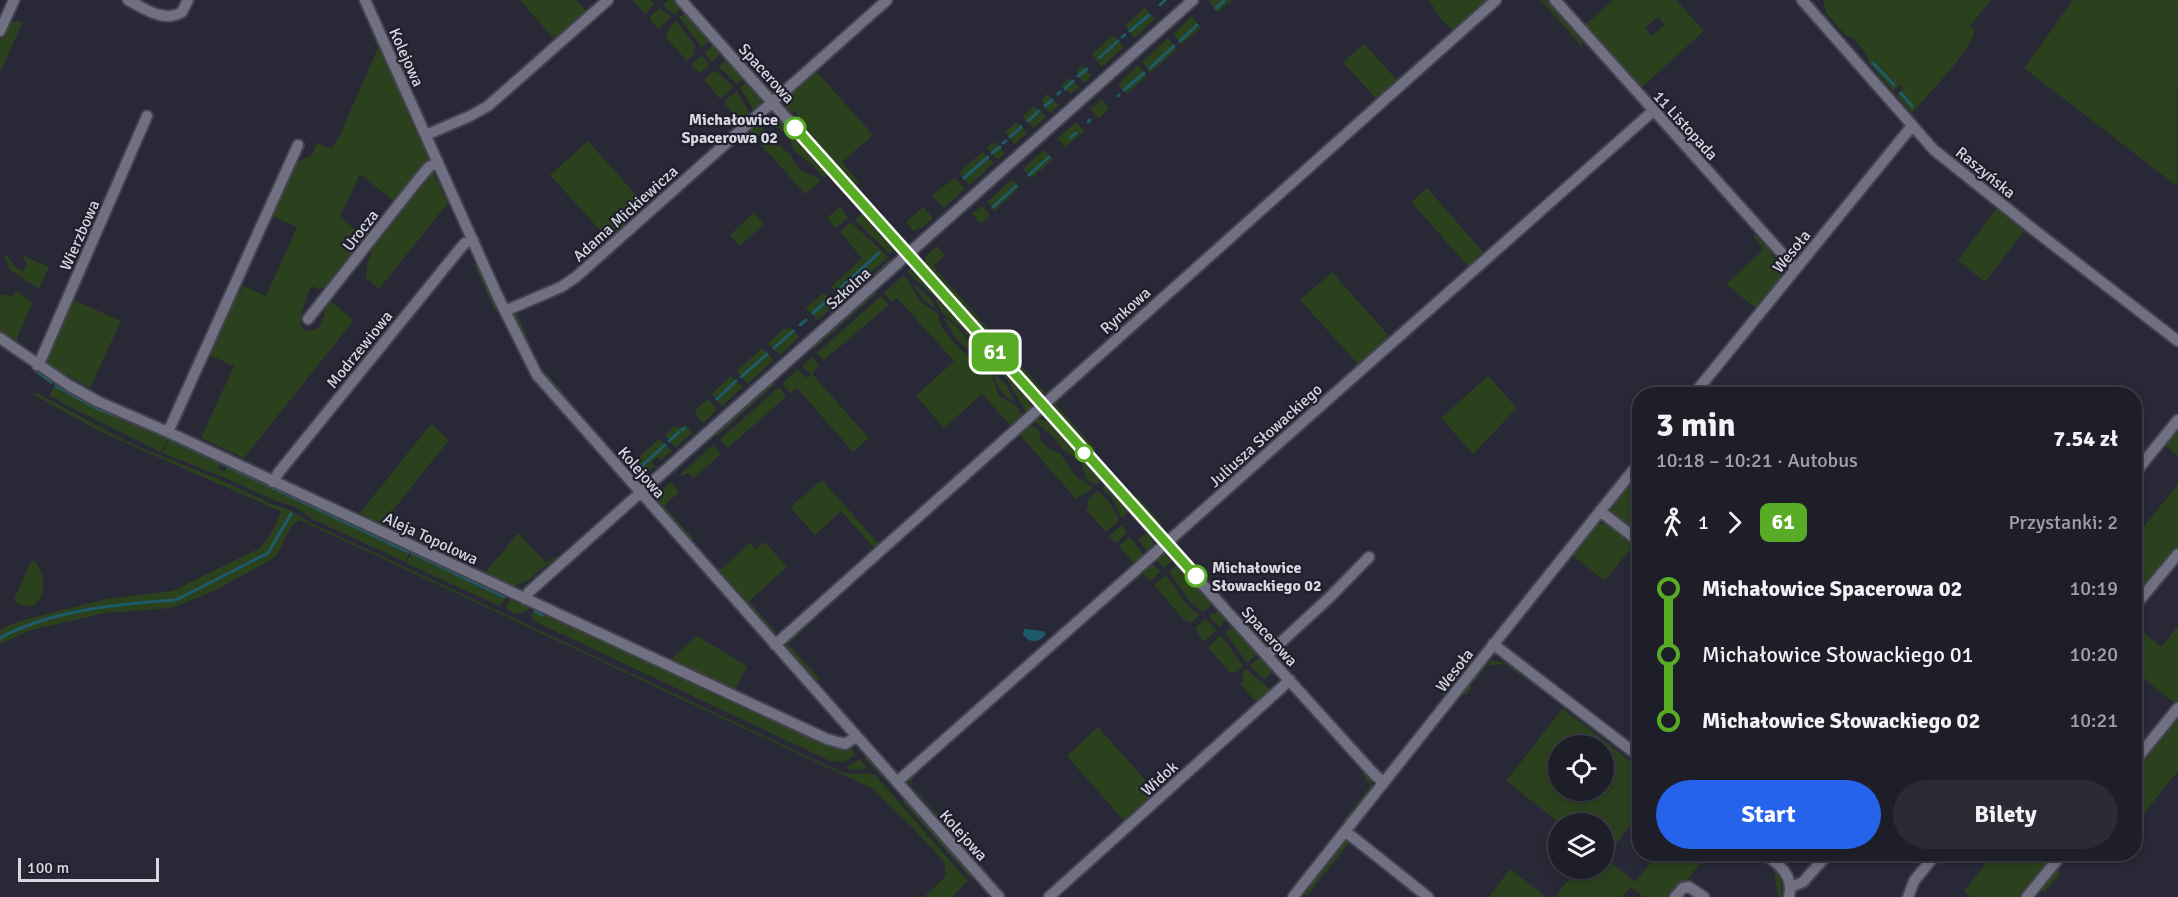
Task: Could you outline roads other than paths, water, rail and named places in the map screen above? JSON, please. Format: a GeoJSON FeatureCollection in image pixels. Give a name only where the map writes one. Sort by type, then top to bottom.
{"type":"FeatureCollection","features":[{"type":"Feature","properties":{"kind":"street"},"geometry":{"type":"LineString","coordinates":[[0,31],[14,0]]}},
{"type":"Feature","properties":{"kind":"street"},"geometry":{"type":"LineString","coordinates":[[128,0],[157,14],[169,17],[182,12],[188,0]]}},
{"type":"Feature","properties":{"kind":"street","name":"Kolejowa"},"geometry":{"type":"LineString","coordinates":[[365,0],[505,311],[537,375],[999,897]]}},
{"type":"Feature","properties":{"kind":"street"},"geometry":{"type":"LineString","coordinates":[[426,135],[488,106],[608,0]]}},
{"type":"Feature","properties":{"kind":"street","name":"Spacerowa"},"geometry":{"type":"LineString","coordinates":[[681,0],[1165,543],[1383,782]]}},
{"type":"Feature","properties":{"kind":"street","name":"Adama Mickiewicza"},"geometry":{"type":"LineString","coordinates":[[505,311],[571,281],[887,0]]}},
{"type":"Feature","properties":{"kind":"street","name":"Szkolna"},"geometry":{"type":"LineString","coordinates":[[525,599],[538,583],[1193,0]]}},
{"type":"Feature","properties":{"kind":"street","name":"Rynkowa"},"geometry":{"type":"LineString","coordinates":[[776,645],[1496,0]]}},
{"type":"Feature","properties":{"kind":"street","name":"11 Listopada"},"geometry":{"type":"LineString","coordinates":[[1555,0],[1796,269]]}},
{"type":"Feature","properties":{"kind":"street","name":"Raszyńska"},"geometry":{"type":"LineString","coordinates":[[1802,0],[1939,154],[2178,341]]}},
{"type":"Feature","properties":{"kind":"street","name":"Juliusza Słowackiego"},"geometry":{"type":"LineString","coordinates":[[897,782],[1653,111]]}},
{"type":"Feature","properties":{"kind":"street","name":"Wierzbowa"},"geometry":{"type":"LineString","coordinates":[[37,365],[147,116]]}},
{"type":"Feature","properties":{"kind":"street","name":"Wesoła"},"geometry":{"type":"LineString","coordinates":[[1700,387],[1912,126]]}},
{"type":"Feature","properties":{"kind":"street"},"geometry":{"type":"LineString","coordinates":[[168,432],[298,145]]}},
{"type":"Feature","properties":{"kind":"street","name":"Urocza"},"geometry":{"type":"LineString","coordinates":[[308,319],[418,180],[429,167],[438,162]]}},
{"type":"Feature","properties":{"kind":"street","name":"Modrzewiowa"},"geometry":{"type":"LineString","coordinates":[[273,482],[459,250],[465,243],[473,240]]}},
{"type":"Feature","properties":{"kind":"street","name":"Aleja Topolowa"},"geometry":{"type":"LineString","coordinates":[[0,338],[37,365],[84,394],[833,742],[846,744],[856,737]]}},
{"type":"Feature","properties":{"kind":"street"},"geometry":{"type":"LineString","coordinates":[[2142,464],[2178,420]]}},
{"type":"Feature","properties":{"kind":"street","name":"Wesoła"},"geometry":{"type":"LineString","coordinates":[[1293,897],[1632,472]]}},
{"type":"Feature","properties":{"kind":"street"},"geometry":{"type":"LineString","coordinates":[[1600,511],[1632,536]]}},
{"type":"Feature","properties":{"kind":"street"},"geometry":{"type":"LineString","coordinates":[[2142,598],[2178,554]]}},
{"type":"Feature","properties":{"kind":"street"},"geometry":{"type":"LineString","coordinates":[[1267,655],[1327,600],[1369,557]]}},
{"type":"Feature","properties":{"kind":"street"},"geometry":{"type":"LineString","coordinates":[[1493,644],[1632,751]]}},
{"type":"Feature","properties":{"kind":"street","name":"Widok"},"geometry":{"type":"LineString","coordinates":[[1049,897],[1290,680]]}},
{"type":"Feature","properties":{"kind":"street"},"geometry":{"type":"LineString","coordinates":[[2142,752],[2178,708]]}},
{"type":"Feature","properties":{"kind":"street"},"geometry":{"type":"LineString","coordinates":[[1345,831],[1428,897]]}},
{"type":"Feature","properties":{"kind":"street"},"geometry":{"type":"LineString","coordinates":[[1774,861],[1782,867],[1790,892],[1803,882],[1822,861]]}},
{"type":"Feature","properties":{"kind":"street"},"geometry":{"type":"LineString","coordinates":[[1908,897],[1914,880],[1930,861]]}},
{"type":"Feature","properties":{"kind":"street"},"geometry":{"type":"LineString","coordinates":[[2027,897],[2056,861]]}},
{"type":"Feature","properties":{"kind":"street"},"geometry":{"type":"LineString","coordinates":[[1675,897],[1683,888],[1689,886],[1704,897]]}},
{"type":"Feature","properties":{"kind":"water"},"geometry":{"type":"Polygon","coordinates":[[[1024,629],[1043,631],[1046,634],[1038,641],[1032,641],[1023,635],[1024,629]]]}},
{"type":"Feature","properties":{"kind":"waterway"},"geometry":{"type":"LineString","coordinates":[[1160,5],[1165,0]]}},
{"type":"Feature","properties":{"kind":"waterway"},"geometry":{"type":"LineString","coordinates":[[1216,8],[1224,1]]}},
{"type":"Feature","properties":{"kind":"waterway"},"geometry":{"type":"LineString","coordinates":[[1130,31],[1149,15]]}},
{"type":"Feature","properties":{"kind":"waterway"},"geometry":{"type":"LineString","coordinates":[[1180,41],[1197,25]]}},
{"type":"Feature","properties":{"kind":"waterway"},"geometry":{"type":"LineString","coordinates":[[1100,57],[1118,41]]}},
{"type":"Feature","properties":{"kind":"waterway"},"geometry":{"type":"LineString","coordinates":[[1150,68],[1174,46]]}},
{"type":"Feature","properties":{"kind":"waterway"},"geometry":{"type":"LineString","coordinates":[[1873,63],[1894,85]]}},
{"type":"Feature","properties":{"kind":"waterway"},"geometry":{"type":"LineString","coordinates":[[1078,76],[1087,69]]}},
{"type":"Feature","properties":{"kind":"waterway"},"geometry":{"type":"LineString","coordinates":[[1124,90],[1144,73]]}},
{"type":"Feature","properties":{"kind":"waterway"},"geometry":{"type":"LineString","coordinates":[[1065,89],[1073,81]]}},
{"type":"Feature","properties":{"kind":"waterway"},"geometry":{"type":"LineString","coordinates":[[1901,93],[1912,106]]}},
{"type":"Feature","properties":{"kind":"waterway"},"geometry":{"type":"LineString","coordinates":[[1045,106],[1052,100]]}},
{"type":"Feature","properties":{"kind":"waterway"},"geometry":{"type":"LineString","coordinates":[[1028,121],[1039,111]]}},
{"type":"Feature","properties":{"kind":"waterway"},"geometry":{"type":"LineString","coordinates":[[1010,137],[1021,127]]}},
{"type":"Feature","properties":{"kind":"waterway"},"geometry":{"type":"LineString","coordinates":[[1071,137],[1076,133]]}},
{"type":"Feature","properties":{"kind":"waterway"},"geometry":{"type":"LineString","coordinates":[[992,153],[1000,147]]}},
{"type":"Feature","properties":{"kind":"waterway"},"geometry":{"type":"LineString","coordinates":[[964,178],[988,157]]}},
{"type":"Feature","properties":{"kind":"waterway"},"geometry":{"type":"LineString","coordinates":[[1029,175],[1049,157]]}},
{"type":"Feature","properties":{"kind":"waterway"},"geometry":{"type":"LineString","coordinates":[[993,207],[1016,186]]}},
{"type":"Feature","properties":{"kind":"waterway"},"geometry":{"type":"LineString","coordinates":[[837,291],[879,253]]}},
{"type":"Feature","properties":{"kind":"waterway"},"geometry":{"type":"LineString","coordinates":[[813,313],[829,299]]}},
{"type":"Feature","properties":{"kind":"waterway"},"geometry":{"type":"LineString","coordinates":[[800,325],[806,320]]}},
{"type":"Feature","properties":{"kind":"waterway"},"geometry":{"type":"LineString","coordinates":[[774,348],[793,331]]}},
{"type":"Feature","properties":{"kind":"waterway"},"geometry":{"type":"LineString","coordinates":[[741,377],[767,354]]}},
{"type":"Feature","properties":{"kind":"waterway"},"geometry":{"type":"LineString","coordinates":[[36,371],[51,382]]}},
{"type":"Feature","properties":{"kind":"waterway"},"geometry":{"type":"LineString","coordinates":[[717,399],[736,381]]}},
{"type":"Feature","properties":{"kind":"waterway"},"geometry":{"type":"LineString","coordinates":[[56,386],[98,409],[125,419]]}},
{"type":"Feature","properties":{"kind":"waterway"},"geometry":{"type":"LineString","coordinates":[[144,427],[167,438]]}},
{"type":"Feature","properties":{"kind":"waterway"},"geometry":{"type":"LineString","coordinates":[[669,441],[679,432]]}},
{"type":"Feature","properties":{"kind":"waterway"},"geometry":{"type":"LineString","coordinates":[[170,439],[408,552]]}},
{"type":"Feature","properties":{"kind":"waterway"},"geometry":{"type":"LineString","coordinates":[[635,472],[665,445]]}},
{"type":"Feature","properties":{"kind":"waterway"},"geometry":{"type":"LineString","coordinates":[[0,638],[41,621],[85,610],[175,600],[268,553],[291,514]]}},
{"type":"Feature","properties":{"kind":"waterway"},"geometry":{"type":"LineString","coordinates":[[412,553],[504,597]]}},
{"type":"Feature","properties":{"kind":"waterway"},"geometry":{"type":"LineString","coordinates":[[535,611],[542,615]]}},
{"type":"Feature","properties":{"kind":"place","name":"Michałowice Spacerowa 02"},"geometry":{"type":"Point","coordinates":[795,128]}},
{"type":"Feature","properties":{"kind":"place","name":"Michałowice Słowackiego 02"},"geometry":{"type":"Point","coordinates":[1196,576]}}]}
